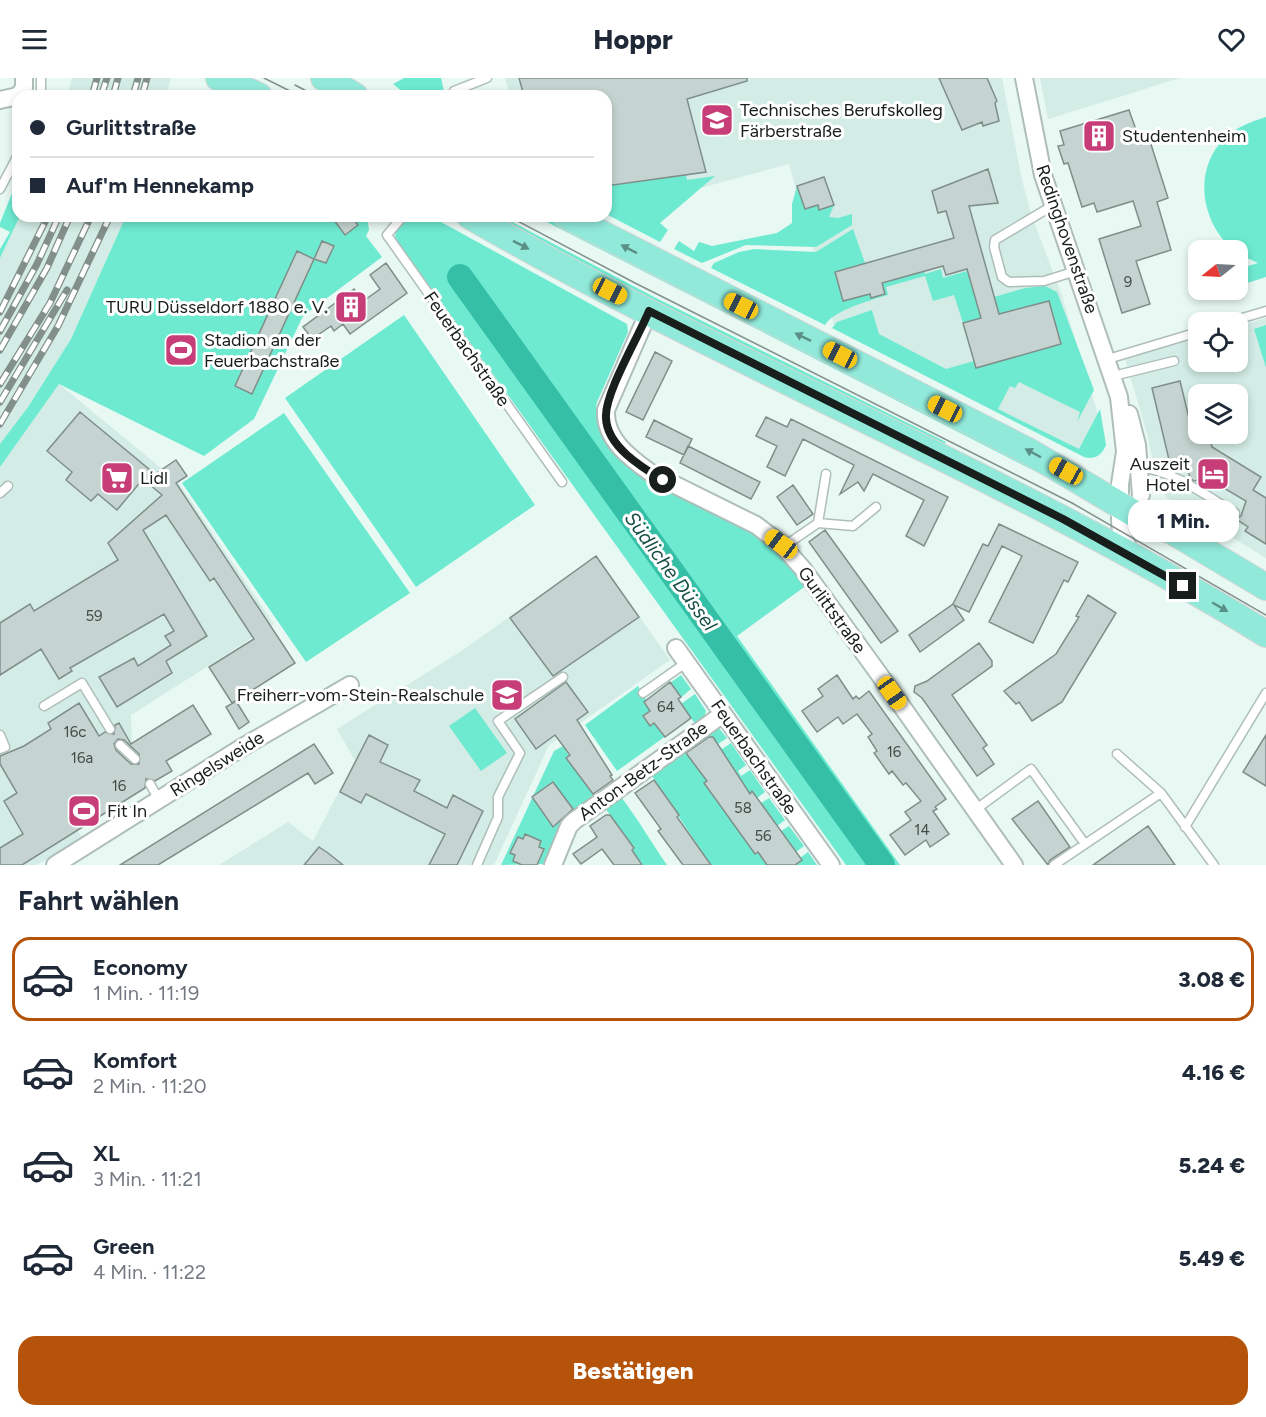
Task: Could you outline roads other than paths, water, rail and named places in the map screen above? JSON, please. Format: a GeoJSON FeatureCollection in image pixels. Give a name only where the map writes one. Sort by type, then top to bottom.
{"type":"FeatureCollection","features":[{"type":"Feature","properties":{"kind":"main road"},"geometry":{"type":"LineString","coordinates":[[219,78],[246,90]]}},
{"type":"Feature","properties":{"kind":"main road"},"geometry":{"type":"LineString","coordinates":[[324,78],[345,90]]}},
{"type":"Feature","properties":{"kind":"main road"},"geometry":{"type":"LineString","coordinates":[[481,222],[649,311],[1133,557],[1266,634]]}},
{"type":"Feature","properties":{"kind":"main road"},"geometry":{"type":"LineString","coordinates":[[579,222],[1030,452],[1096,489],[1127,494],[1156,515],[1162,526],[1266,587]]}},
{"type":"Feature","properties":{"kind":"street","name":"Redinghovenstraße"},"geometry":{"type":"LineString","coordinates":[[1024,78],[1043,175],[1052,206],[1108,359],[1119,397],[1127,494],[1121,530],[1133,557]]}},
{"type":"Feature","properties":{"kind":"street","name":"Gurlittstraße"},"geometry":{"type":"LineString","coordinates":[[649,311],[606,410],[608,426],[618,445],[651,473],[756,525],[783,547],[809,579],[1014,865]]}},
{"type":"Feature","properties":{"kind":"street","name":"Redinghovenstraße"},"geometry":{"type":"LineString","coordinates":[[1119,397],[1129,415],[1139,467],[1127,494]]}},
{"type":"Feature","properties":{"kind":"street","name":"Feuerbachstraße"},"geometry":{"type":"LineString","coordinates":[[676,648],[831,865]]}},
{"type":"Feature","properties":{"kind":"street","name":"Ringelsweide"},"geometry":{"type":"LineString","coordinates":[[55,865],[350,685]]}},
{"type":"Feature","properties":{"kind":"street","name":"Anton-Betz-Straße"},"geometry":{"type":"LineString","coordinates":[[553,865],[569,826],[574,821],[723,714]]}},
{"type":"Feature","properties":{"kind":"lane"},"geometry":{"type":"LineString","coordinates":[[456,90],[461,86],[487,78]]}},
{"type":"Feature","properties":{"kind":"lane"},"geometry":{"type":"LineString","coordinates":[[0,189],[12,166]]}},
{"type":"Feature","properties":{"kind":"lane"},"geometry":{"type":"LineString","coordinates":[[1052,206],[995,240],[994,247],[1002,277],[1009,282],[1044,282],[1076,271]]}},
{"type":"Feature","properties":{"kind":"lane","name":"Feuerbachstraße"},"geometry":{"type":"LineString","coordinates":[[398,222],[387,235],[562,482]]}},
{"type":"Feature","properties":{"kind":"lane"},"geometry":{"type":"LineString","coordinates":[[1248,316],[1266,311]]}},
{"type":"Feature","properties":{"kind":"lane"},"geometry":{"type":"LineString","coordinates":[[1108,359],[1188,335]]}},
{"type":"Feature","properties":{"kind":"lane"},"geometry":{"type":"LineString","coordinates":[[1113,376],[1174,361]]}},
{"type":"Feature","properties":{"kind":"lane"},"geometry":{"type":"LineString","coordinates":[[1139,467],[1171,475],[1234,513]]}},
{"type":"Feature","properties":{"kind":"lane"},"geometry":{"type":"LineString","coordinates":[[818,523],[826,474]]}},
{"type":"Feature","properties":{"kind":"lane"},"geometry":{"type":"LineString","coordinates":[[0,493],[8,486]]}},
{"type":"Feature","properties":{"kind":"lane"},"geometry":{"type":"LineString","coordinates":[[783,547],[818,523],[853,526],[876,507]]}},
{"type":"Feature","properties":{"kind":"lane"},"geometry":{"type":"LineString","coordinates":[[643,693],[687,662]]}},
{"type":"Feature","properties":{"kind":"lane"},"geometry":{"type":"LineString","coordinates":[[477,865],[498,817],[498,797],[520,753],[498,721],[563,677]]}},
{"type":"Feature","properties":{"kind":"lane"},"geometry":{"type":"LineString","coordinates":[[44,706],[82,683],[110,729]]}},
{"type":"Feature","properties":{"kind":"lane"},"geometry":{"type":"LineString","coordinates":[[1185,827],[1266,693]]}},
{"type":"Feature","properties":{"kind":"lane"},"geometry":{"type":"LineString","coordinates":[[0,735],[5,747],[0,749]]}},
{"type":"Feature","properties":{"kind":"lane"},"geometry":{"type":"LineString","coordinates":[[120,745],[135,759]]}},
{"type":"Feature","properties":{"kind":"lane"},"geometry":{"type":"LineString","coordinates":[[1117,754],[1161,793],[1214,865]]}},
{"type":"Feature","properties":{"kind":"lane"},"geometry":{"type":"LineString","coordinates":[[975,810],[1031,769],[1085,844]]}},
{"type":"Feature","properties":{"kind":"lane"},"geometry":{"type":"LineString","coordinates":[[150,784],[159,800]]}},
{"type":"Feature","properties":{"kind":"lane"},"geometry":{"type":"LineString","coordinates":[[1054,865],[1161,793]]}},
{"type":"Feature","properties":{"kind":"waterway","name":"Südliche Düssel"},"geometry":{"type":"LineString","coordinates":[[460,277],[882,865]]}},
{"type":"Feature","properties":{"kind":"tram line"},"geometry":{"type":"LineString","coordinates":[[264,78],[288,90]]}},
{"type":"Feature","properties":{"kind":"tram line"},"geometry":{"type":"LineString","coordinates":[[295,85],[305,90]]}},
{"type":"Feature","properties":{"kind":"tram line"},"geometry":{"type":"LineString","coordinates":[[519,222],[635,283],[1072,503],[1266,615]]}},
{"type":"Feature","properties":{"kind":"railway"},"geometry":{"type":"LineString","coordinates":[[94,90],[97,78]]}},
{"type":"Feature","properties":{"kind":"railway"},"geometry":{"type":"LineString","coordinates":[[103,90],[107,78]]}},
{"type":"Feature","properties":{"kind":"railway"},"geometry":{"type":"LineString","coordinates":[[115,90],[118,78]]}},
{"type":"Feature","properties":{"kind":"railway"},"geometry":{"type":"LineString","coordinates":[[135,90],[138,78]]}},
{"type":"Feature","properties":{"kind":"railway"},"geometry":{"type":"LineString","coordinates":[[144,90],[147,78]]}},
{"type":"Feature","properties":{"kind":"railway"},"geometry":{"type":"LineString","coordinates":[[0,312],[45,222]]}},
{"type":"Feature","properties":{"kind":"railway"},"geometry":{"type":"LineString","coordinates":[[0,331],[37,264],[56,222]]}},
{"type":"Feature","properties":{"kind":"railway"},"geometry":{"type":"LineString","coordinates":[[0,350],[47,268],[67,222]]}},
{"type":"Feature","properties":{"kind":"railway"},"geometry":{"type":"LineString","coordinates":[[0,384],[50,303],[88,222]]}},
{"type":"Feature","properties":{"kind":"railway"},"geometry":{"type":"LineString","coordinates":[[0,424],[58,326],[107,222]]}},
{"type":"Feature","properties":{"kind":"railway"},"geometry":{"type":"LineString","coordinates":[[0,402],[67,290]]}},
{"type":"Feature","properties":{"kind":"place","name":"Technisches Berufskolleg Färberstraße"},"geometry":{"type":"Point","coordinates":[717,120]}},
{"type":"Feature","properties":{"kind":"place","name":"Studentenheim"},"geometry":{"type":"Point","coordinates":[1099,136]}},
{"type":"Feature","properties":{"kind":"place","name":"TURU Düsseldorf 1880 e. V."},"geometry":{"type":"Point","coordinates":[351,307]}},
{"type":"Feature","properties":{"kind":"place","name":"Stadion an der Feuerbachstraße"},"geometry":{"type":"Point","coordinates":[181,350]}},
{"type":"Feature","properties":{"kind":"place","name":"Auszeit Hotel"},"geometry":{"type":"Point","coordinates":[1213,474]}},
{"type":"Feature","properties":{"kind":"place","name":"Lidl"},"geometry":{"type":"Point","coordinates":[117,478]}},
{"type":"Feature","properties":{"kind":"place","name":"Freiherr-vom-Stein-Realschule"},"geometry":{"type":"Point","coordinates":[507,695]}},
{"type":"Feature","properties":{"kind":"place","name":"Fit In"},"geometry":{"type":"Point","coordinates":[84,811]}}]}
